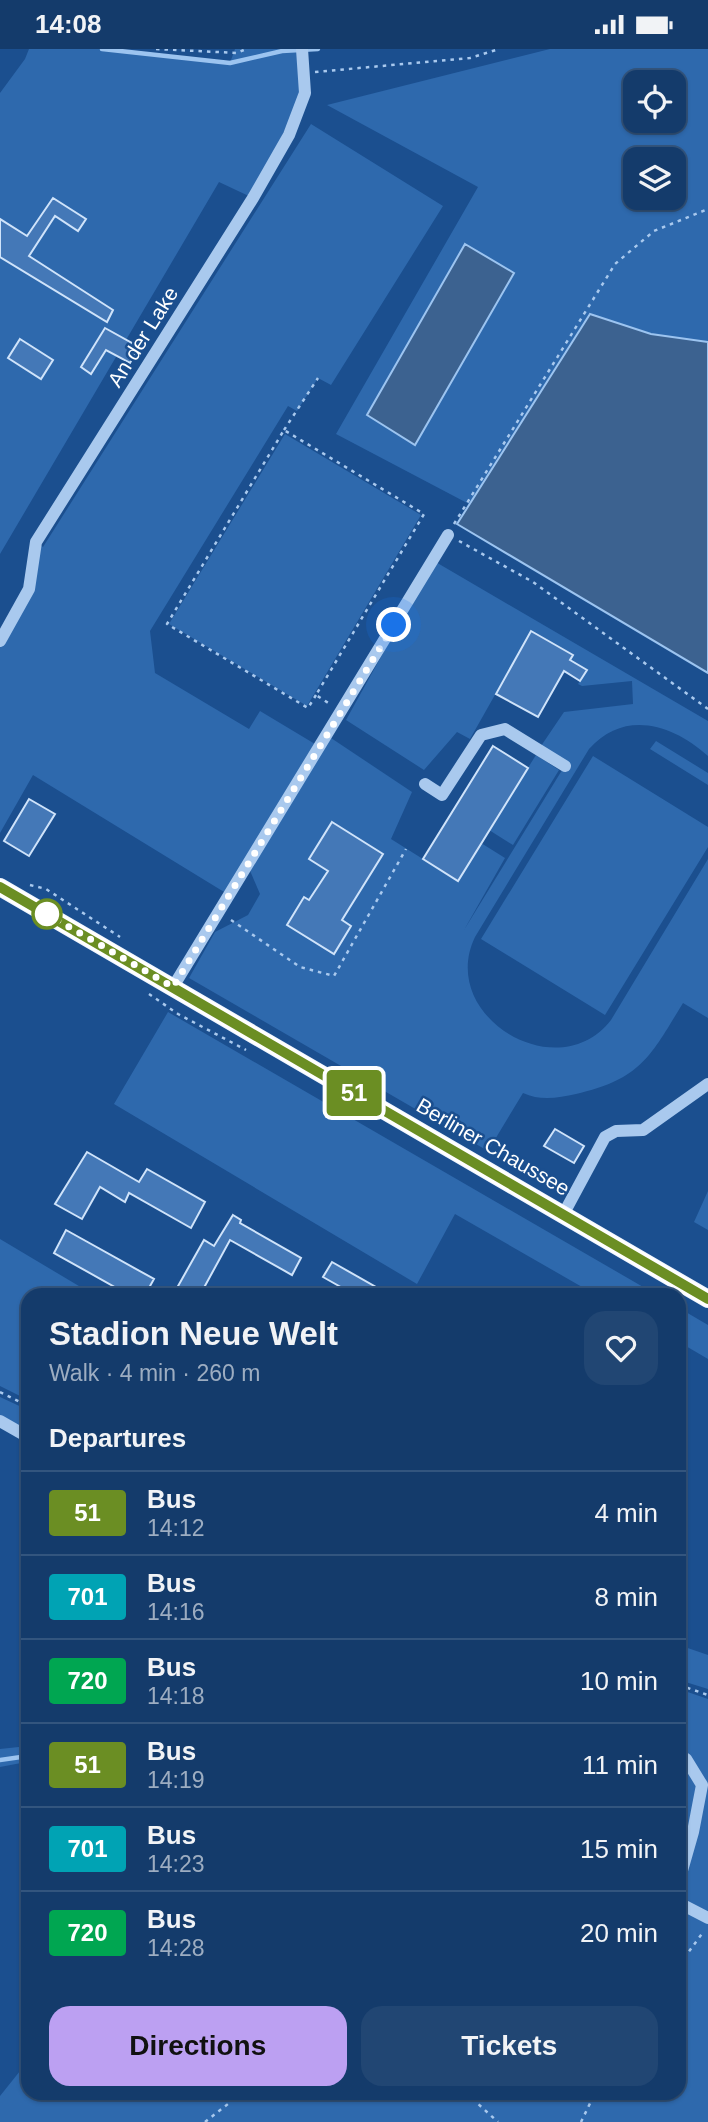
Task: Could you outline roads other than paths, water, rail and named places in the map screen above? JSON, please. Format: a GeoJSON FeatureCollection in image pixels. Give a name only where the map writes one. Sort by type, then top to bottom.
{"type":"FeatureCollection","features":[{"type":"Feature","properties":{"kind":"main road","name":"Berliner Chaussee"},"geometry":{"type":"LineString","coordinates":[[0,887],[708,1299]]}},
{"type":"Feature","properties":{"kind":"street","name":"An der Lake"},"geometry":{"type":"LineString","coordinates":[[0,641],[30,589],[36,542],[253,198],[301,107],[306,73],[302,49]]}},
{"type":"Feature","properties":{"kind":"street"},"geometry":{"type":"LineString","coordinates":[[173,987],[448,535]]}},
{"type":"Feature","properties":{"kind":"street"},"geometry":{"type":"LineString","coordinates":[[425,784],[442,795],[481,735],[505,729],[565,766]]}},
{"type":"Feature","properties":{"kind":"street"},"geometry":{"type":"LineString","coordinates":[[563,1215],[605,1137],[616,1132],[643,1130],[708,1084]]}},
{"type":"Feature","properties":{"kind":"street"},"geometry":{"type":"LineString","coordinates":[[0,1421],[21,1433]]}},
{"type":"Feature","properties":{"kind":"street"},"geometry":{"type":"LineString","coordinates":[[686,1759],[702,1785],[686,1856]]}},
{"type":"Feature","properties":{"kind":"street"},"geometry":{"type":"LineString","coordinates":[[686,1907],[708,1919]]}},
{"type":"Feature","properties":{"kind":"waterway"},"geometry":{"type":"LineString","coordinates":[[102,49],[230,63],[282,51],[318,49]]}},
{"type":"Feature","properties":{"kind":"waterway"},"geometry":{"type":"LineString","coordinates":[[0,1760],[21,1757]]}}]}
